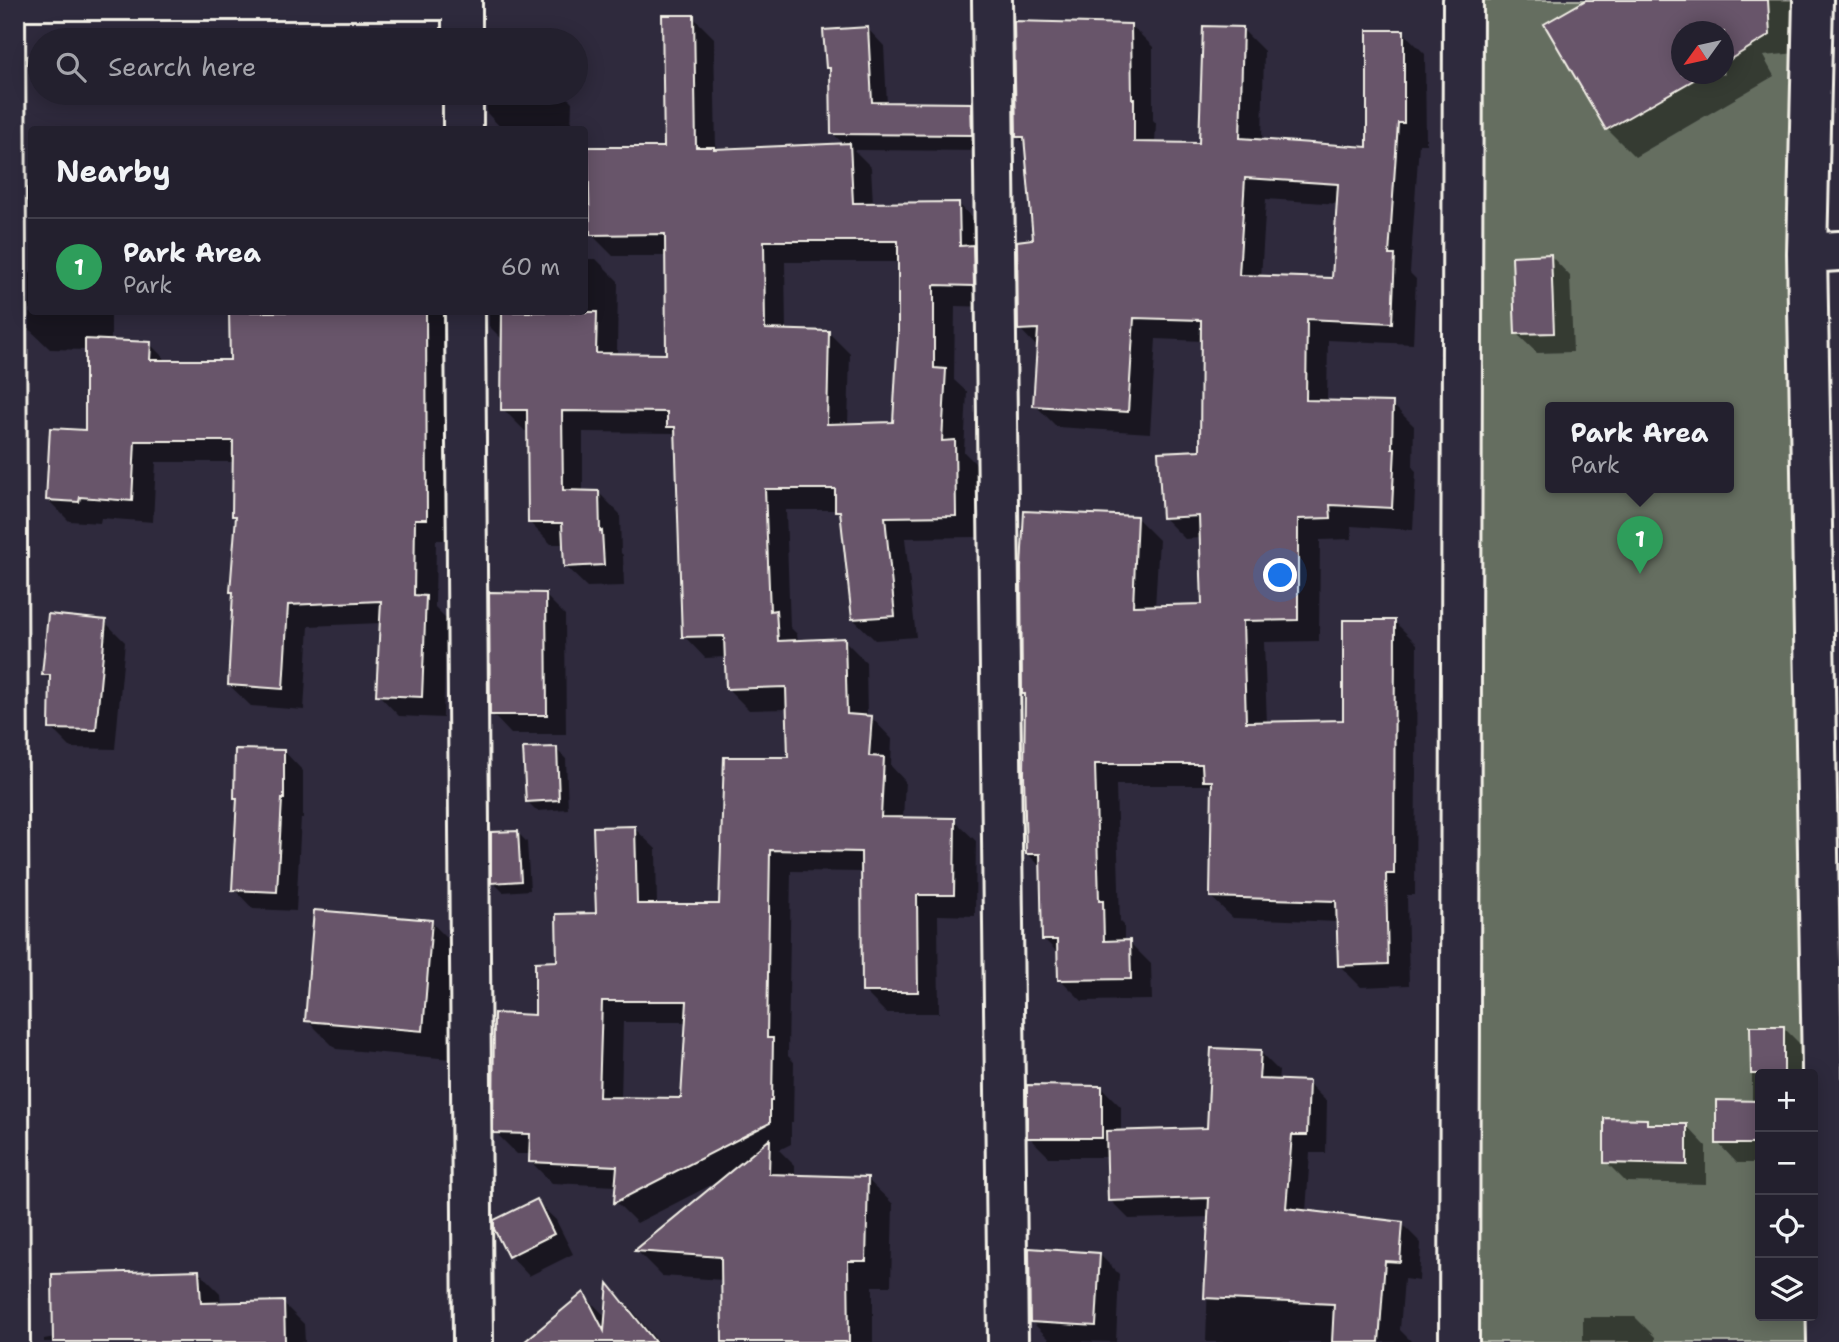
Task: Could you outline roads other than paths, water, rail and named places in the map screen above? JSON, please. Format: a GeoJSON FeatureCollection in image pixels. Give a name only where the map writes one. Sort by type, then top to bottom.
{"type":"FeatureCollection","features":[{"type":"Feature","properties":{"kind":"street"},"geometry":{"type":"LineString","coordinates":[[9,1342],[3,0],[462,0],[462,28]]}},
{"type":"Feature","properties":{"kind":"street"},"geometry":{"type":"LineString","coordinates":[[992,0],[1008,1342]]}},
{"type":"Feature","properties":{"kind":"street"},"geometry":{"type":"LineString","coordinates":[[1459,1342],[1463,0]]}},
{"type":"Feature","properties":{"kind":"street"},"geometry":{"type":"LineString","coordinates":[[1813,0],[1823,252],[1827,1342]]}},
{"type":"Feature","properties":{"kind":"street"},"geometry":{"type":"LineString","coordinates":[[463,105],[463,126]]}},
{"type":"Feature","properties":{"kind":"street"},"geometry":{"type":"LineString","coordinates":[[464,315],[473,1342]]}},
{"type":"Feature","properties":{"kind":"place","name":"Park Area"},"geometry":{"type":"Point","coordinates":[1640,574]}}]}
